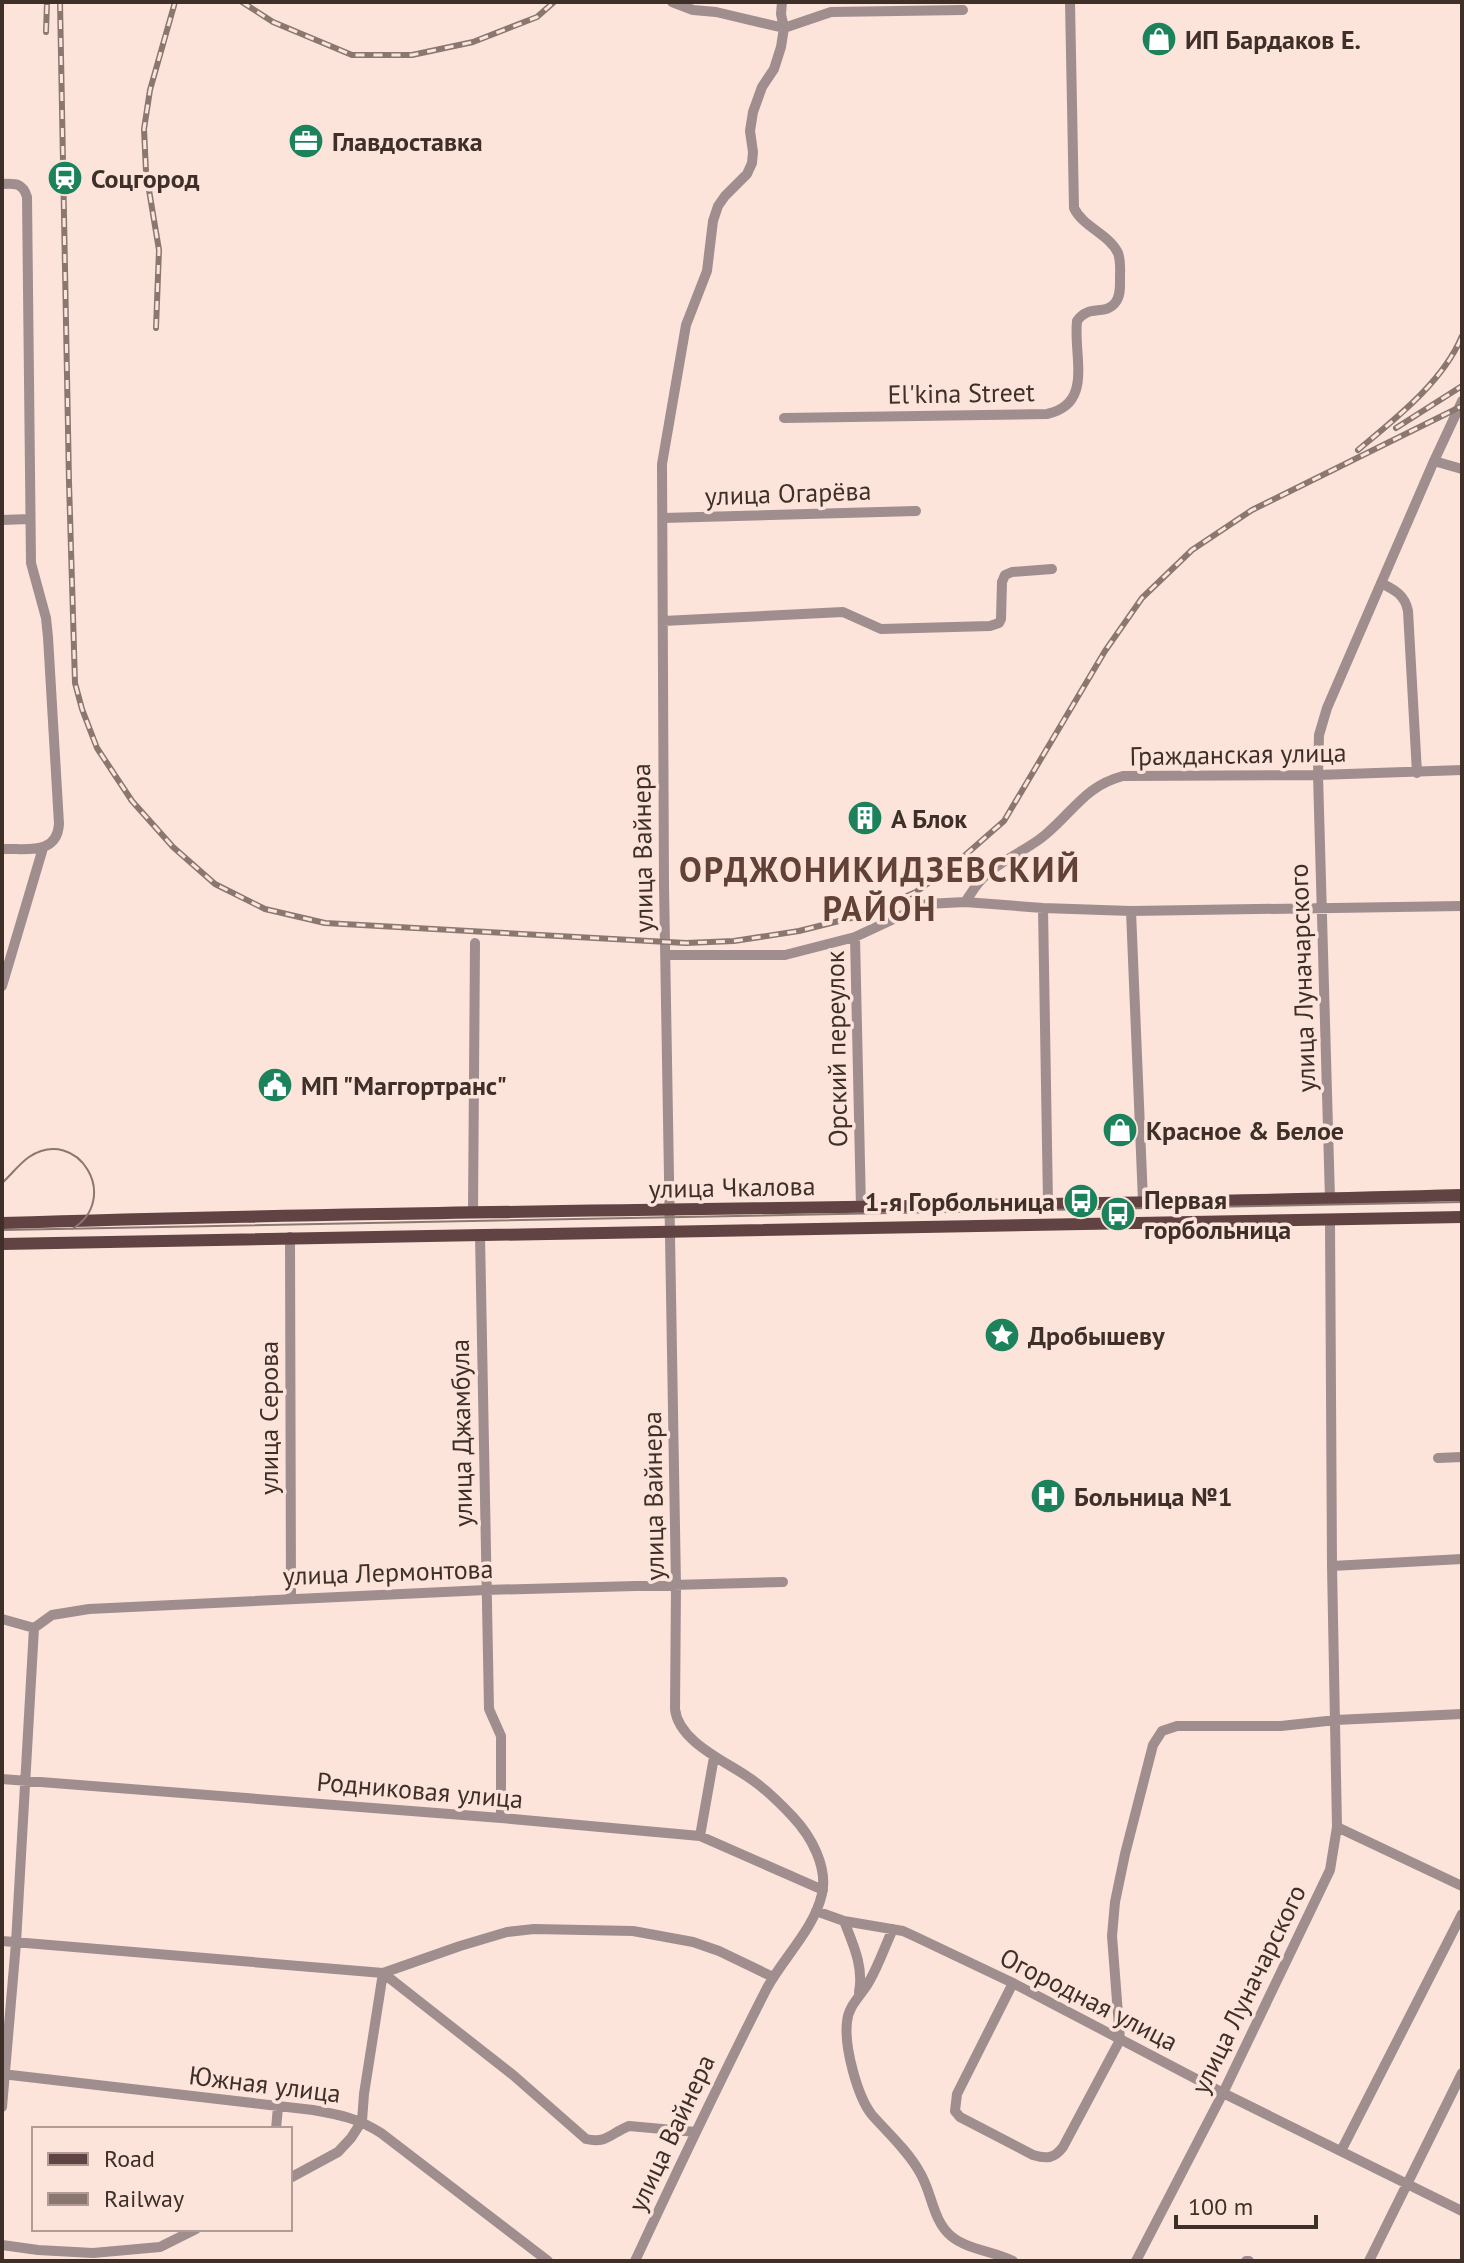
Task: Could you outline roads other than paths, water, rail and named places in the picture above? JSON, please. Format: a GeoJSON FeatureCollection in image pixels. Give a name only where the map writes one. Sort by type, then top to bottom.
{"type":"FeatureCollection","features":[{"type":"Feature","properties":{"kind":"main road","name":"улица Чкалова"},"geometry":{"type":"LineString","coordinates":[[2,1223],[473,1211],[861,1208],[1462,1195]]}},
{"type":"Feature","properties":{"kind":"main road","name":"улица Луначарского"},"geometry":{"type":"LineString","coordinates":[[1330,1199],[1330,1221]]}},
{"type":"Feature","properties":{"kind":"main road","name":"улица Чкалова"},"geometry":{"type":"LineString","coordinates":[[2,1244],[1462,1217]]}},
{"type":"Feature","properties":{"kind":"street"},"geometry":{"type":"LineString","coordinates":[[672,2],[693,10],[716,12],[784,28],[831,12],[963,10]]}},
{"type":"Feature","properties":{"kind":"street","name":"улица Вайнера"},"geometry":{"type":"LineString","coordinates":[[635,2261],[725,2069],[773,1977],[816,1911],[823,1890],[815,1847],[800,1825],[773,1795],[714,1757],[676,1719],[662,464],[686,325],[707,271],[713,221],[718,206],[747,174],[752,163],[750,131],[753,112],[762,87],[774,69],[784,28],[782,2]]}},
{"type":"Feature","properties":{"kind":"street","name":"El'kina Street"},"geometry":{"type":"LineString","coordinates":[[784,418],[1047,414],[1069,405],[1076,394],[1078,382],[1077,321],[1085,312],[1115,304],[1120,292],[1119,256],[1116,250],[1074,208],[1070,2]]}},
{"type":"Feature","properties":{"kind":"street"},"geometry":{"type":"LineString","coordinates":[[2,184],[22,186],[27,197],[29,519],[32,570],[48,637],[59,824],[56,840],[43,848],[2,849]]}},
{"type":"Feature","properties":{"kind":"street","name":"улица Луначарского"},"geometry":{"type":"LineString","coordinates":[[1330,1199],[1319,735],[1327,708],[1462,401]]}},
{"type":"Feature","properties":{"kind":"street"},"geometry":{"type":"LineString","coordinates":[[1434,461],[1462,469]]}},
{"type":"Feature","properties":{"kind":"street","name":"улица Огарёва"},"geometry":{"type":"LineString","coordinates":[[663,518],[916,511]]}},
{"type":"Feature","properties":{"kind":"street"},"geometry":{"type":"LineString","coordinates":[[2,520],[29,519]]}},
{"type":"Feature","properties":{"kind":"street"},"geometry":{"type":"LineString","coordinates":[[663,621],[843,612],[881,629],[990,626],[1001,619],[1005,575],[1052,569]]}},
{"type":"Feature","properties":{"kind":"street"},"geometry":{"type":"LineString","coordinates":[[1381,583],[1406,601],[1417,773]]}},
{"type":"Feature","properties":{"kind":"street","name":"Гражданская улица"},"geometry":{"type":"LineString","coordinates":[[965,902],[983,877],[1044,836],[1095,787],[1123,776],[1318,775],[1462,770]]}},
{"type":"Feature","properties":{"kind":"street"},"geometry":{"type":"LineString","coordinates":[[2,986],[43,848]]}},
{"type":"Feature","properties":{"kind":"street"},"geometry":{"type":"LineString","coordinates":[[666,955],[785,955],[855,937],[926,904],[965,902],[1131,911],[1462,906]]}},
{"type":"Feature","properties":{"kind":"street"},"geometry":{"type":"LineString","coordinates":[[1043,908],[1048,1203]]}},
{"type":"Feature","properties":{"kind":"street"},"geometry":{"type":"LineString","coordinates":[[1131,911],[1143,1201]]}},
{"type":"Feature","properties":{"kind":"street","name":"Орский переулок"},"geometry":{"type":"LineString","coordinates":[[855,937],[861,1208]]}},
{"type":"Feature","properties":{"kind":"street"},"geometry":{"type":"LineString","coordinates":[[473,1211],[475,943]]}},
{"type":"Feature","properties":{"kind":"street","name":"улица Луначарского"},"geometry":{"type":"LineString","coordinates":[[1136,2261],[1223,2093],[1330,1870],[1337,1827],[1330,1221]]}},
{"type":"Feature","properties":{"kind":"street","name":"улица Джамбула"},"geometry":{"type":"LineString","coordinates":[[480,1235],[489,1709],[501,1736],[501,1818]]}},
{"type":"Feature","properties":{"kind":"street","name":"улица Серова"},"geometry":{"type":"LineString","coordinates":[[290,1237],[291,1598]]}},
{"type":"Feature","properties":{"kind":"street"},"geometry":{"type":"LineString","coordinates":[[1438,1458],[1462,1457]]}},
{"type":"Feature","properties":{"kind":"street"},"geometry":{"type":"LineString","coordinates":[[1332,1566],[1462,1559]]}},
{"type":"Feature","properties":{"kind":"street","name":"улица Лермонтова"},"geometry":{"type":"LineString","coordinates":[[34,1628],[52,1615],[89,1609],[486,1590],[783,1582]]}},
{"type":"Feature","properties":{"kind":"street"},"geometry":{"type":"LineString","coordinates":[[2,1619],[34,1628],[16,1943],[2,2107]]}},
{"type":"Feature","properties":{"kind":"street"},"geometry":{"type":"LineString","coordinates":[[1013,1983],[957,2094],[955,2111],[969,2122],[1043,2158],[1057,2155],[1120,2040],[1112,1936],[1115,1902],[1156,1738],[1169,1727],[1177,1726],[1281,1726],[1462,1714]]}},
{"type":"Feature","properties":{"kind":"street"},"geometry":{"type":"LineString","coordinates":[[700,1836],[714,1757]]}},
{"type":"Feature","properties":{"kind":"street","name":"Родниковая улица"},"geometry":{"type":"LineString","coordinates":[[2,1779],[700,1836],[823,1890]]}},
{"type":"Feature","properties":{"kind":"street"},"geometry":{"type":"LineString","coordinates":[[1337,1827],[1462,1886]]}},
{"type":"Feature","properties":{"kind":"street","name":"Огородная улица"},"geometry":{"type":"LineString","coordinates":[[816,1911],[844,1921],[893,1929],[914,1936],[1462,2211]]}},
{"type":"Feature","properties":{"kind":"street"},"geometry":{"type":"LineString","coordinates":[[1341,2151],[1462,1914]]}},
{"type":"Feature","properties":{"kind":"street"},"geometry":{"type":"LineString","coordinates":[[844,1921],[860,1970],[858,1997]]}},
{"type":"Feature","properties":{"kind":"street"},"geometry":{"type":"LineString","coordinates":[[2,1941],[383,1973],[507,1932],[534,1929],[633,1931],[693,1942],[773,1977]]}},
{"type":"Feature","properties":{"kind":"street"},"geometry":{"type":"LineString","coordinates":[[893,1929],[870,1980],[847,2018],[853,2067],[869,2112],[919,2170],[942,2225],[950,2235],[962,2243],[1013,2261]]}},
{"type":"Feature","properties":{"kind":"street"},"geometry":{"type":"LineString","coordinates":[[292,2177],[338,2152],[362,2121],[383,1973]]}},
{"type":"Feature","properties":{"kind":"street"},"geometry":{"type":"LineString","coordinates":[[383,1973],[513,2075],[586,2139],[606,2140],[629,2126],[696,2132]]}},
{"type":"Feature","properties":{"kind":"street"},"geometry":{"type":"LineString","coordinates":[[1369,2261],[1462,2073]]}},
{"type":"Feature","properties":{"kind":"street","name":"Южная улица"},"geometry":{"type":"LineString","coordinates":[[3,2075],[346,2115],[381,2133],[548,2261]]}},
{"type":"Feature","properties":{"kind":"street"},"geometry":{"type":"LineString","coordinates":[[276,2127],[278,2107]]}},
{"type":"Feature","properties":{"kind":"street"},"geometry":{"type":"LineString","coordinates":[[2,2245],[93,2253],[160,2247],[192,2231]]}},
{"type":"Feature","properties":{"kind":"tram line"},"geometry":{"type":"LineString","coordinates":[[2,1183],[29,1157],[47,1150],[63,1151],[77,1158],[88,1170],[93,1185],[93,1201],[87,1216],[72,1229]]}},
{"type":"Feature","properties":{"kind":"tram line"},"geometry":{"type":"LineString","coordinates":[[2,1230],[1462,1202]]}},
{"type":"Feature","properties":{"kind":"railway"},"geometry":{"type":"LineString","coordinates":[[46,32],[47,2]]}},
{"type":"Feature","properties":{"kind":"railway"},"geometry":{"type":"LineString","coordinates":[[60,2],[75,683],[97,748],[132,801],[173,847],[215,884],[265,909],[325,923],[686,943],[734,941],[799,931],[863,915],[916,892],[1004,821],[1105,651],[1142,598],[1192,550],[1252,510],[1462,406]]}},
{"type":"Feature","properties":{"kind":"railway"},"geometry":{"type":"LineString","coordinates":[[156,328],[159,250],[146,172],[144,129],[150,90],[175,2]]}},
{"type":"Feature","properties":{"kind":"railway"},"geometry":{"type":"LineString","coordinates":[[242,2],[273,22],[352,55],[412,55],[473,42],[537,17],[554,2]]}},
{"type":"Feature","properties":{"kind":"railway"},"geometry":{"type":"LineString","coordinates":[[1358,450],[1430,384],[1454,353],[1462,336]]}},
{"type":"Feature","properties":{"kind":"railway"},"geometry":{"type":"LineString","coordinates":[[1396,428],[1462,386]]}},
{"type":"Feature","properties":{"kind":"place","name":"ИП Бардаков Е."},"geometry":{"type":"Point","coordinates":[1159,39]}},
{"type":"Feature","properties":{"kind":"place","name":"Главдоставка"},"geometry":{"type":"Point","coordinates":[306,141]}},
{"type":"Feature","properties":{"kind":"place","name":"Соцгород"},"geometry":{"type":"Point","coordinates":[65,178]}},
{"type":"Feature","properties":{"kind":"place","name":"А Блок"},"geometry":{"type":"Point","coordinates":[865,818]}},
{"type":"Feature","properties":{"kind":"place","name":"МП \"Маггортранс\""},"geometry":{"type":"Point","coordinates":[275,1085]}},
{"type":"Feature","properties":{"kind":"place","name":"Красное & Белое"},"geometry":{"type":"Point","coordinates":[1120,1130]}},
{"type":"Feature","properties":{"kind":"place","name":"1-я Горбольница"},"geometry":{"type":"Point","coordinates":[1081,1201]}},
{"type":"Feature","properties":{"kind":"place","name":"Первая горбольница"},"geometry":{"type":"Point","coordinates":[1118,1214]}},
{"type":"Feature","properties":{"kind":"place","name":"Дробышеву"},"geometry":{"type":"Point","coordinates":[1002,1335]}},
{"type":"Feature","properties":{"kind":"place","name":"Больница №1"},"geometry":{"type":"Point","coordinates":[1048,1496]}},
{"type":"Feature","properties":{"kind":"district","name":"ОРДЖОНИКИДЗЕВСКИЙ РАЙОН"},"geometry":{"type":"Point","coordinates":[880,888]}}]}
